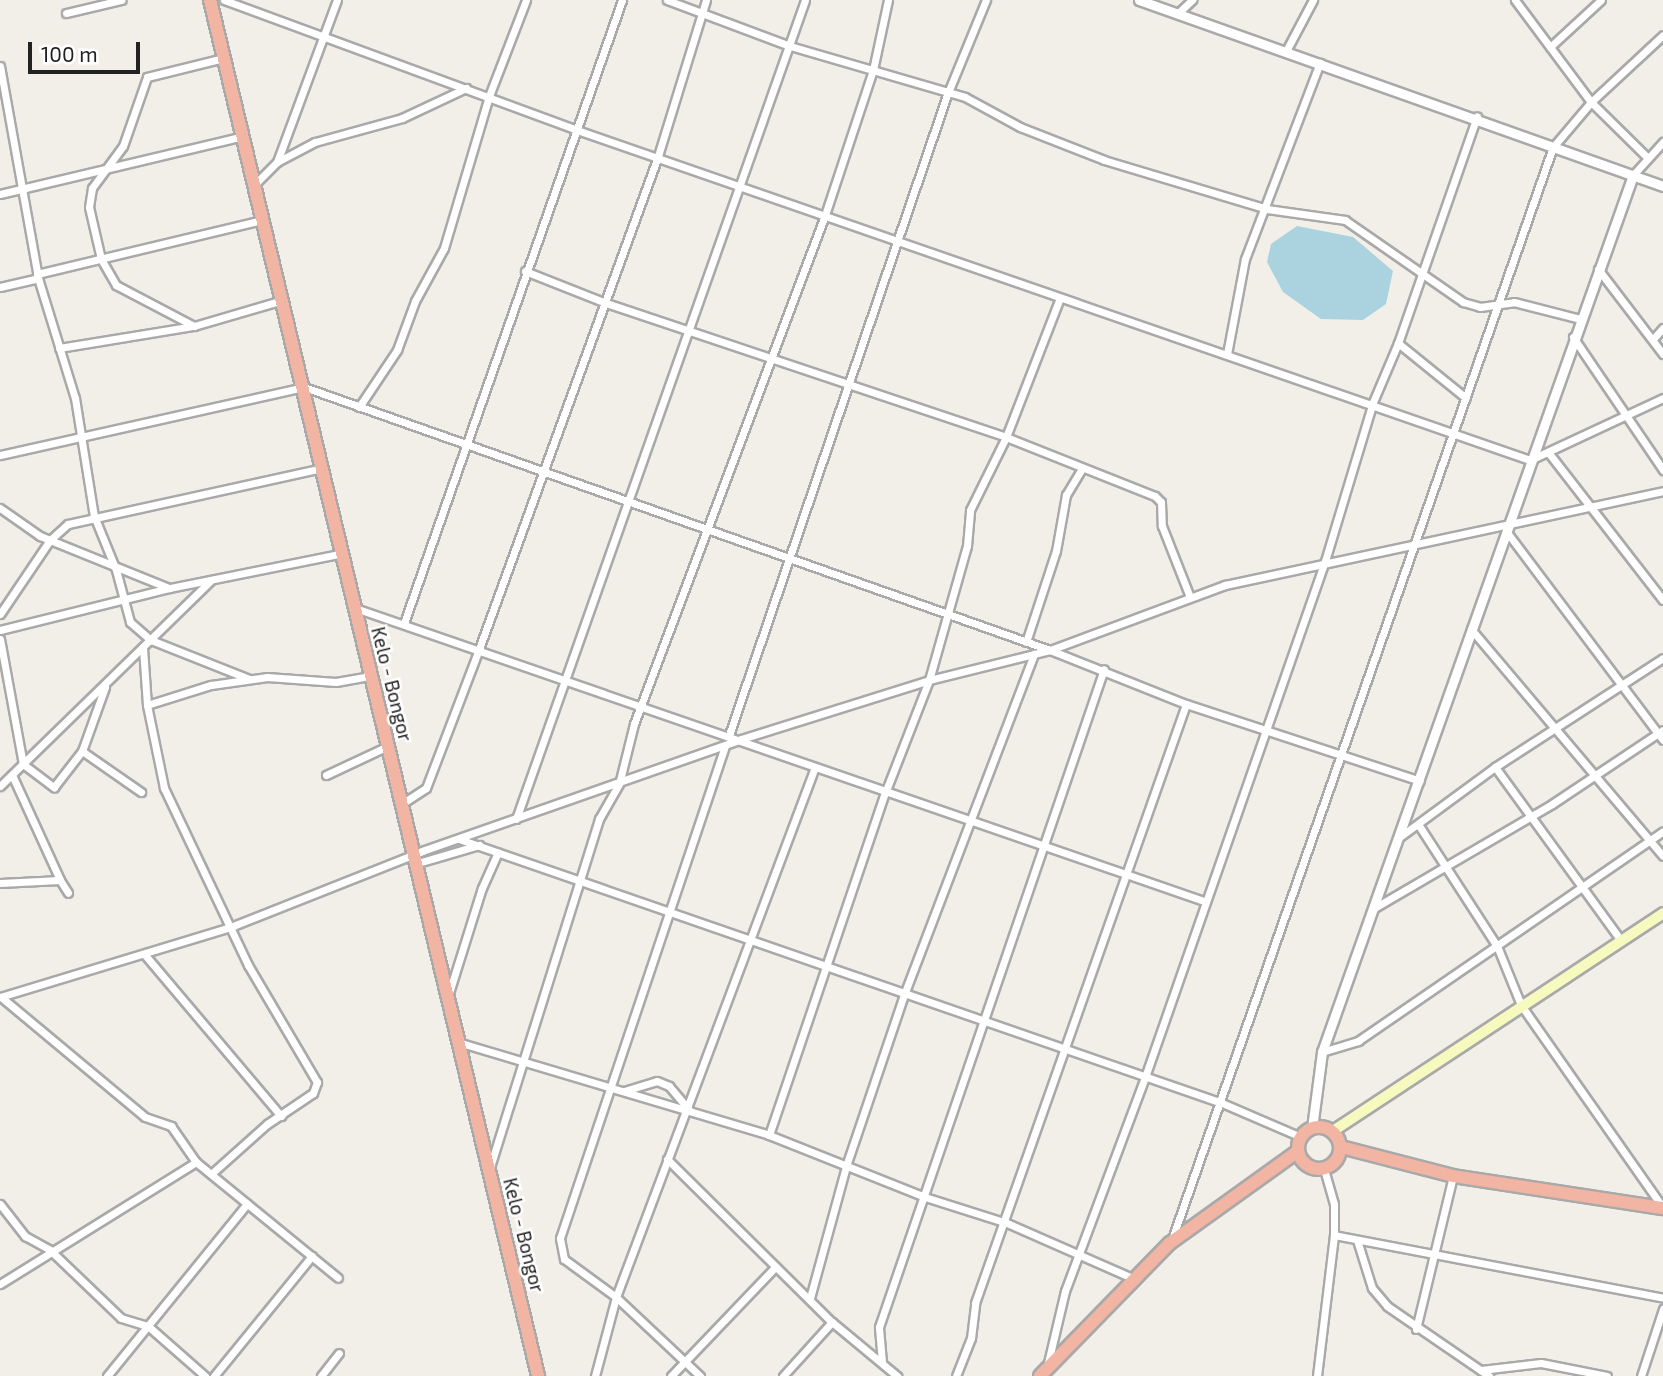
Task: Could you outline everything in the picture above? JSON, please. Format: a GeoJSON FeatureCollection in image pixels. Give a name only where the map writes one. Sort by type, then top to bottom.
{"type":"FeatureCollection","features":[{"type":"Feature","properties":{"kind":"highway","name":"Kelo - Bongor"},"geometry":{"type":"LineString","coordinates":[[210,0],[262,220],[284,300],[370,676],[417,859],[538,1376]]}},
{"type":"Feature","properties":{"kind":"highway"},"geometry":{"type":"LineString","coordinates":[[1043,1372],[1132,1278],[1170,1243],[1298,1151],[1301,1137],[1312,1128],[1332,1131],[1341,1147],[1364,1157],[1452,1175],[1663,1208]]}},
{"type":"Feature","properties":{"kind":"highway"},"geometry":{"type":"LineString","coordinates":[[1336,1162],[1341,1147]]}},
{"type":"Feature","properties":{"kind":"highway"},"geometry":{"type":"LineString","coordinates":[[1298,1151],[1306,1164]]}},
{"type":"Feature","properties":{"kind":"highway"},"geometry":{"type":"LineString","coordinates":[[1271,1172],[1306,1164],[1324,1169],[1336,1162],[1364,1157]]}},
{"type":"Feature","properties":{"kind":"main road"},"geometry":{"type":"LineString","coordinates":[[1332,1131],[1663,913]]}},
{"type":"Feature","properties":{"kind":"street"},"geometry":{"type":"LineString","coordinates":[[66,13],[121,0]]}},
{"type":"Feature","properties":{"kind":"street"},"geometry":{"type":"LineString","coordinates":[[224,0],[323,33],[574,129],[901,239],[1059,298],[1373,402],[1454,435],[1530,460],[1625,412],[1663,398]]}},
{"type":"Feature","properties":{"kind":"street"},"geometry":{"type":"LineString","coordinates":[[277,162],[337,0]]}},
{"type":"Feature","properties":{"kind":"street"},"geometry":{"type":"LineString","coordinates":[[359,407],[397,350],[415,300],[444,248],[489,96],[526,0]]}},
{"type":"Feature","properties":{"kind":"street"},"geometry":{"type":"LineString","coordinates":[[404,623],[574,129],[622,0]]}},
{"type":"Feature","properties":{"kind":"street"},"geometry":{"type":"LineString","coordinates":[[667,0],[790,46],[947,95],[964,97],[1020,127],[1104,160],[1267,209],[1345,220],[1463,302],[1497,305],[1514,302],[1541,306],[1580,319]]}},
{"type":"Feature","properties":{"kind":"street"},"geometry":{"type":"LineString","coordinates":[[403,803],[426,788],[479,649],[658,156],[706,0]]}},
{"type":"Feature","properties":{"kind":"street"},"geometry":{"type":"LineString","coordinates":[[516,819],[685,329],[805,0]]}},
{"type":"Feature","properties":{"kind":"street"},"geometry":{"type":"LineString","coordinates":[[489,1172],[599,819],[619,784],[641,705],[825,215],[873,70],[888,0]]}},
{"type":"Feature","properties":{"kind":"street"},"geometry":{"type":"LineString","coordinates":[[729,734],[901,239],[947,95],[986,0]]}},
{"type":"Feature","properties":{"kind":"street"},"geometry":{"type":"LineString","coordinates":[[1139,0],[1477,116],[1553,147],[1663,186]]}},
{"type":"Feature","properties":{"kind":"street"},"geometry":{"type":"LineString","coordinates":[[1177,14],[1192,0]]}},
{"type":"Feature","properties":{"kind":"street"},"geometry":{"type":"LineString","coordinates":[[1286,51],[1313,0]]}},
{"type":"Feature","properties":{"kind":"street"},"geometry":{"type":"LineString","coordinates":[[1515,0],[1591,102],[1647,157]]}},
{"type":"Feature","properties":{"kind":"street"},"geometry":{"type":"LineString","coordinates":[[1550,47],[1601,0]]}},
{"type":"Feature","properties":{"kind":"street"},"geometry":{"type":"LineString","coordinates":[[1170,1243],[1222,1103],[1339,753],[1454,435],[1553,147],[1591,102],[1663,35]]}},
{"type":"Feature","properties":{"kind":"street"},"geometry":{"type":"LineString","coordinates":[[194,326],[132,297],[116,285],[101,259],[89,207],[92,188],[124,146],[147,77],[224,58]]}},
{"type":"Feature","properties":{"kind":"street"},"geometry":{"type":"LineString","coordinates":[[1227,354],[1235,295],[1320,63]]}},
{"type":"Feature","properties":{"kind":"street"},"geometry":{"type":"LineString","coordinates":[[0,66],[38,276],[75,398],[94,516],[116,569],[122,601],[130,622],[151,640],[249,679]]}},
{"type":"Feature","properties":{"kind":"street"},"geometry":{"type":"LineString","coordinates":[[255,184],[277,162],[315,142],[402,118],[466,88]]}},
{"type":"Feature","properties":{"kind":"street"},"geometry":{"type":"LineString","coordinates":[[1043,1372],[1079,1253],[1145,1077],[1204,901],[1325,561],[1373,402],[1398,343],[1477,116]]}},
{"type":"Feature","properties":{"kind":"street"},"geometry":{"type":"LineString","coordinates":[[0,194],[105,172],[243,136]]}},
{"type":"Feature","properties":{"kind":"street"},"geometry":{"type":"LineString","coordinates":[[1312,1128],[1322,1052],[1376,908],[1573,337],[1633,176],[1663,142]]}},
{"type":"Feature","properties":{"kind":"street"},"geometry":{"type":"LineString","coordinates":[[0,287],[101,259],[262,220]]}},
{"type":"Feature","properties":{"kind":"street"},"geometry":{"type":"LineString","coordinates":[[1598,269],[1663,354]]}},
{"type":"Feature","properties":{"kind":"street"},"geometry":{"type":"LineString","coordinates":[[525,271],[606,303],[1006,437],[1161,502],[1163,526],[1190,597]]}},
{"type":"Feature","properties":{"kind":"street"},"geometry":{"type":"LineString","coordinates":[[769,1135],[885,793],[929,680],[967,546],[970,510],[1006,437],[1059,298]]}},
{"type":"Feature","properties":{"kind":"street"},"geometry":{"type":"LineString","coordinates":[[58,348],[194,326],[284,300]]}},
{"type":"Feature","properties":{"kind":"street"},"geometry":{"type":"LineString","coordinates":[[1653,339],[1663,328]]}},
{"type":"Feature","properties":{"kind":"street"},"geometry":{"type":"LineString","coordinates":[[1573,337],[1663,470]]}},
{"type":"Feature","properties":{"kind":"street"},"geometry":{"type":"LineString","coordinates":[[1398,343],[1466,398]]}},
{"type":"Feature","properties":{"kind":"street"},"geometry":{"type":"LineString","coordinates":[[0,455],[304,387],[1104,669],[1186,704],[1420,781]]}},
{"type":"Feature","properties":{"kind":"street"},"geometry":{"type":"LineString","coordinates":[[1548,452],[1663,600]]}},
{"type":"Feature","properties":{"kind":"street"},"geometry":{"type":"LineString","coordinates":[[0,614],[50,540],[68,524],[94,516],[324,468]]}},
{"type":"Feature","properties":{"kind":"street"},"geometry":{"type":"LineString","coordinates":[[1026,642],[1056,551],[1066,495],[1082,468]]}},
{"type":"Feature","properties":{"kind":"street"},"geometry":{"type":"LineString","coordinates":[[1,997],[233,926],[417,859],[458,839],[741,739],[929,680],[1050,650],[1190,597],[1325,561],[1507,526],[1591,505],[1663,491]]}},
{"type":"Feature","properties":{"kind":"street"},"geometry":{"type":"LineString","coordinates":[[0,508],[50,540],[116,569],[170,588]]}},
{"type":"Feature","properties":{"kind":"street"},"geometry":{"type":"LineString","coordinates":[[1507,526],[1622,686],[1660,731],[1663,740]]}},
{"type":"Feature","properties":{"kind":"street"},"geometry":{"type":"LineString","coordinates":[[0,630],[170,588],[344,553]]}},
{"type":"Feature","properties":{"kind":"street"},"geometry":{"type":"LineString","coordinates":[[0,786],[211,580]]}},
{"type":"Feature","properties":{"kind":"street"},"geometry":{"type":"LineString","coordinates":[[355,608],[729,734],[885,793],[1045,844],[1204,901]]}},
{"type":"Feature","properties":{"kind":"street"},"geometry":{"type":"LineString","coordinates":[[1471,629],[1663,856]]}},
{"type":"Feature","properties":{"kind":"street"},"geometry":{"type":"LineString","coordinates":[[0,639],[23,764],[54,787],[82,751],[106,685]]}},
{"type":"Feature","properties":{"kind":"street"},"geometry":{"type":"LineString","coordinates":[[143,648],[147,705],[164,788],[233,926],[248,965],[317,1082],[313,1093],[211,1174]]}},
{"type":"Feature","properties":{"kind":"street"},"geometry":{"type":"LineString","coordinates":[[810,1298],[846,1167],[905,992],[967,821],[1034,654]]}},
{"type":"Feature","properties":{"kind":"street"},"geometry":{"type":"LineString","coordinates":[[1401,836],[1495,767],[1663,658]]}},
{"type":"Feature","properties":{"kind":"street"},"geometry":{"type":"LineString","coordinates":[[882,1362],[879,1327],[987,1021],[1104,669]]}},
{"type":"Feature","properties":{"kind":"street"},"geometry":{"type":"LineString","coordinates":[[147,705],[184,691],[249,679],[286,676],[336,682],[370,676]]}},
{"type":"Feature","properties":{"kind":"street"},"geometry":{"type":"LineString","coordinates":[[956,1376],[971,1338],[975,1303],[1007,1223],[1067,1052],[1123,874],[1186,704]]}},
{"type":"Feature","properties":{"kind":"street"},"geometry":{"type":"LineString","coordinates":[[1376,908],[1532,816],[1660,731]]}},
{"type":"Feature","properties":{"kind":"street"},"geometry":{"type":"LineString","coordinates":[[326,775],[387,746]]}},
{"type":"Feature","properties":{"kind":"street"},"geometry":{"type":"LineString","coordinates":[[700,1376],[616,1297],[571,1265],[560,1251],[560,1238],[607,1086],[725,746]]}},
{"type":"Feature","properties":{"kind":"street"},"geometry":{"type":"LineString","coordinates":[[82,751],[141,792]]}},
{"type":"Feature","properties":{"kind":"street"},"geometry":{"type":"LineString","coordinates":[[595,1376],[616,1297],[667,1159],[689,1111],[749,939],[815,767]]}},
{"type":"Feature","properties":{"kind":"street"},"geometry":{"type":"LineString","coordinates":[[1495,767],[1620,939]]}},
{"type":"Feature","properties":{"kind":"street"},"geometry":{"type":"LineString","coordinates":[[12,775],[68,893]]}},
{"type":"Feature","properties":{"kind":"street"},"geometry":{"type":"LineString","coordinates":[[1418,824],[1497,946],[1521,1005],[1663,1208]]}},
{"type":"Feature","properties":{"kind":"street"},"geometry":{"type":"LineString","coordinates":[[1322,1052],[1358,1041],[1584,888],[1663,831]]}},
{"type":"Feature","properties":{"kind":"street"},"geometry":{"type":"LineString","coordinates":[[458,839],[828,964],[1067,1052],[1222,1103],[1301,1137]]}},
{"type":"Feature","properties":{"kind":"street"},"geometry":{"type":"LineString","coordinates":[[417,859],[480,845]]}},
{"type":"Feature","properties":{"kind":"street"},"geometry":{"type":"LineString","coordinates":[[449,994],[482,888],[498,852]]}},
{"type":"Feature","properties":{"kind":"street"},"geometry":{"type":"LineString","coordinates":[[0,883],[60,880]]}},
{"type":"Feature","properties":{"kind":"street"},"geometry":{"type":"LineString","coordinates":[[145,955],[281,1116]]}},
{"type":"Feature","properties":{"kind":"street"},"geometry":{"type":"LineString","coordinates":[[1,997],[145,1117],[171,1126],[196,1162],[338,1278]]}},
{"type":"Feature","properties":{"kind":"street"},"geometry":{"type":"LineString","coordinates":[[461,1043],[769,1135],[925,1197],[1007,1223],[1132,1278]]}},
{"type":"Feature","properties":{"kind":"street"},"geometry":{"type":"LineString","coordinates":[[624,1091],[657,1081],[669,1086],[689,1111]]}},
{"type":"Feature","properties":{"kind":"street"},"geometry":{"type":"LineString","coordinates":[[667,1159],[832,1322],[897,1376]]}},
{"type":"Feature","properties":{"kind":"street"},"geometry":{"type":"LineString","coordinates":[[0,1284],[50,1250],[196,1162]]}},
{"type":"Feature","properties":{"kind":"street"},"geometry":{"type":"LineString","coordinates":[[1317,1376],[1334,1235],[1334,1204],[1324,1169]]}},
{"type":"Feature","properties":{"kind":"street"},"geometry":{"type":"LineString","coordinates":[[1416,1329],[1437,1253],[1452,1175]]}},
{"type":"Feature","properties":{"kind":"street"},"geometry":{"type":"LineString","coordinates":[[0,1204],[25,1236],[50,1250],[121,1318],[148,1326],[205,1376]]}},
{"type":"Feature","properties":{"kind":"street"},"geometry":{"type":"LineString","coordinates":[[107,1376],[247,1204]]}},
{"type":"Feature","properties":{"kind":"street"},"geometry":{"type":"LineString","coordinates":[[1334,1235],[1663,1298]]}},
{"type":"Feature","properties":{"kind":"street"},"geometry":{"type":"LineString","coordinates":[[1357,1240],[1372,1288],[1416,1329],[1489,1376]]}},
{"type":"Feature","properties":{"kind":"street"},"geometry":{"type":"LineString","coordinates":[[214,1376],[312,1256]]}},
{"type":"Feature","properties":{"kind":"street"},"geometry":{"type":"LineString","coordinates":[[671,1376],[775,1267]]}},
{"type":"Feature","properties":{"kind":"street"},"geometry":{"type":"LineString","coordinates":[[1642,1376],[1663,1309]]}},
{"type":"Feature","properties":{"kind":"street"},"geometry":{"type":"LineString","coordinates":[[783,1376],[832,1322]]}},
{"type":"Feature","properties":{"kind":"street"},"geometry":{"type":"LineString","coordinates":[[321,1376],[339,1353]]}},
{"type":"Feature","properties":{"kind":"street"},"geometry":{"type":"LineString","coordinates":[[1480,1370],[1541,1363],[1608,1376]]}},
{"type":"Feature","properties":{"kind":"water"},"geometry":{"type":"Polygon","coordinates":[[[1297,226],[1353,237],[1393,271],[1386,304],[1363,320],[1321,319],[1283,292],[1267,262],[1271,244],[1297,226]]]}}]}
